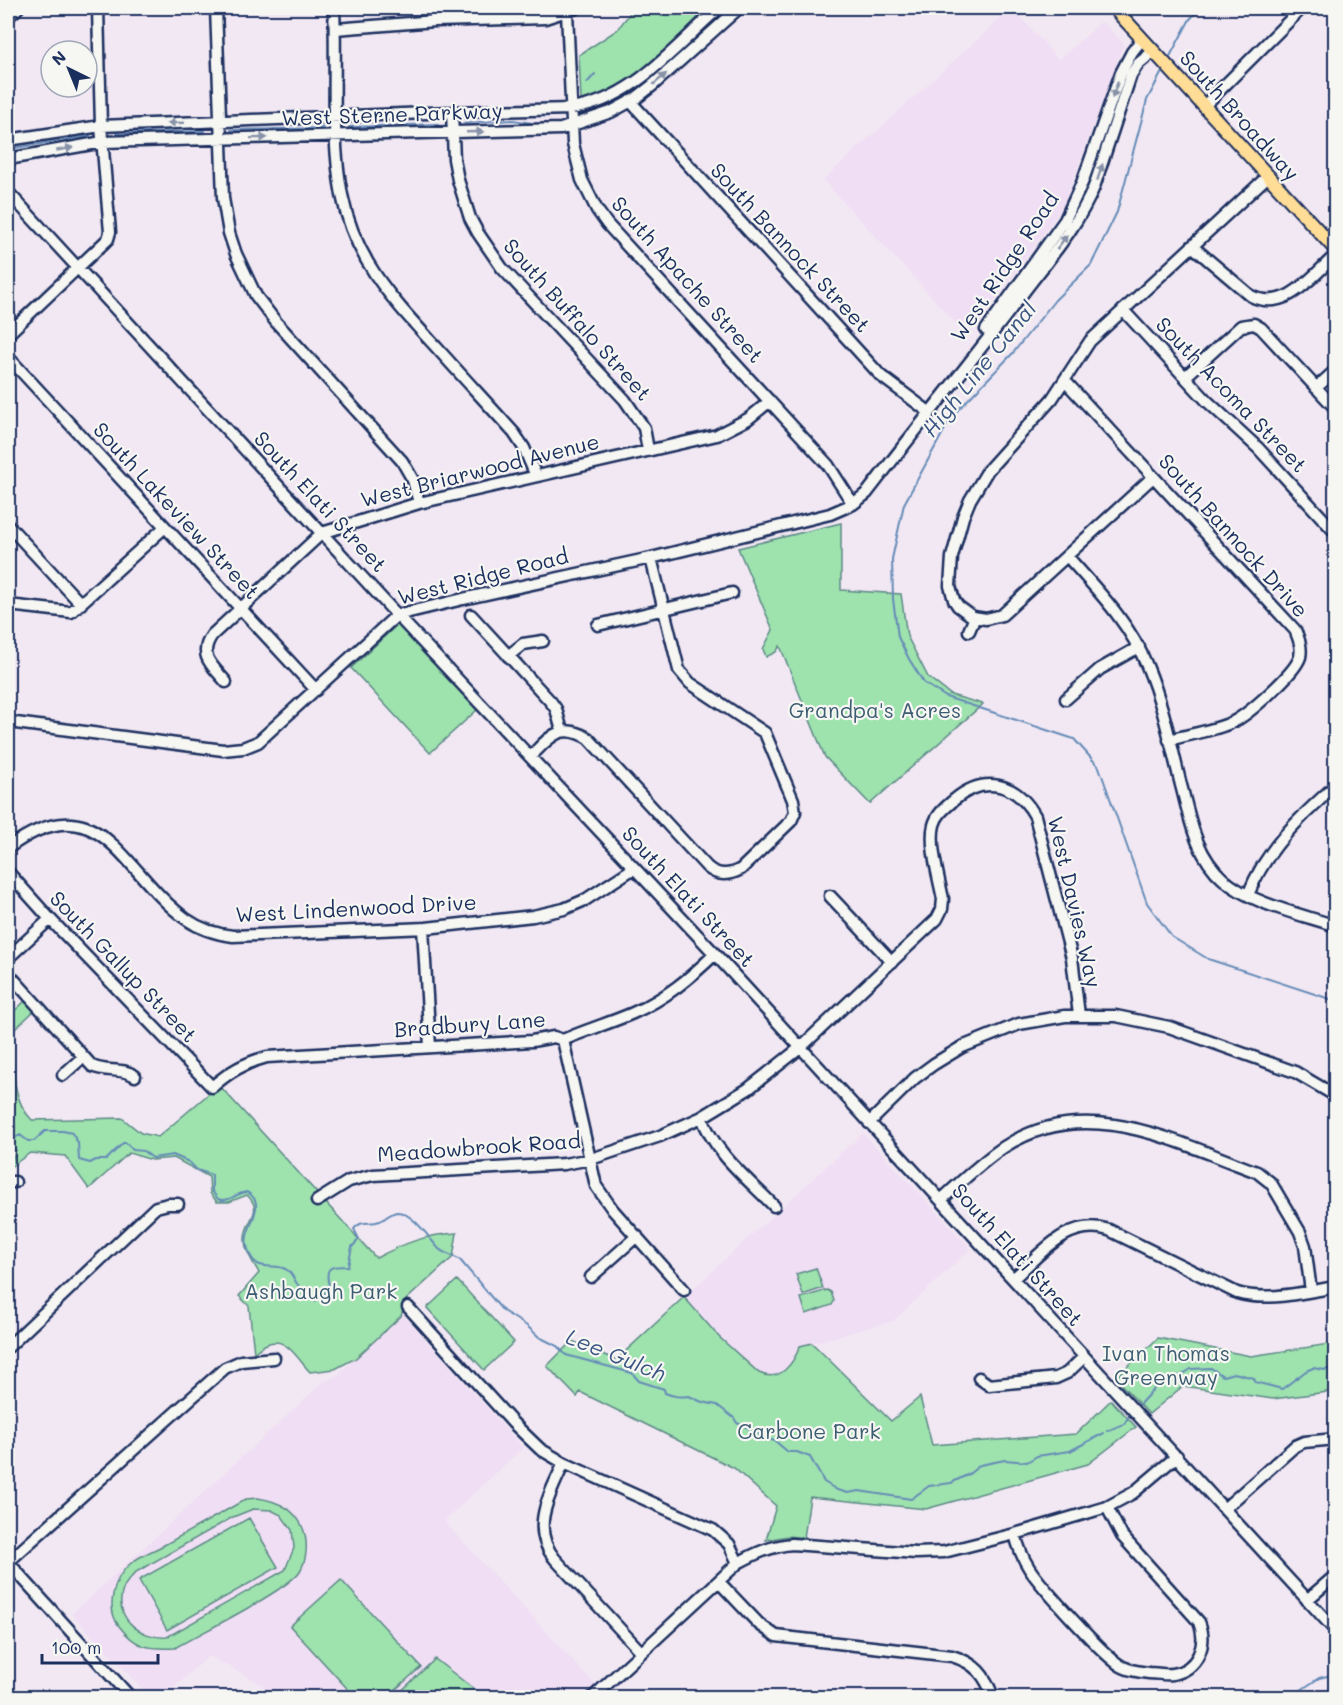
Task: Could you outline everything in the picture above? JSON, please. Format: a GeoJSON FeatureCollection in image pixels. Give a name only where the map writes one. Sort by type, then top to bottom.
{"type":"FeatureCollection","features":[{"type":"Feature","properties":{"kind":"main road","name":"South Broadway"},"geometry":{"type":"LineString","coordinates":[[1114,8],[1335,250]]}},
{"type":"Feature","properties":{"kind":"street"},"geometry":{"type":"LineString","coordinates":[[8,17],[18,8]]}},
{"type":"Feature","properties":{"kind":"street"},"geometry":{"type":"LineString","coordinates":[[8,334],[106,242],[110,232],[101,126],[99,8]]}},
{"type":"Feature","properties":{"kind":"street"},"geometry":{"type":"LineString","coordinates":[[216,8],[225,214],[236,254],[249,282],[276,322],[402,461],[413,480],[419,503]]}},
{"type":"Feature","properties":{"kind":"street"},"geometry":{"type":"LineString","coordinates":[[334,8],[338,170],[345,209],[358,246],[391,299],[514,433],[524,448],[536,476]]}},
{"type":"Feature","properties":{"kind":"street"},"geometry":{"type":"LineString","coordinates":[[435,8],[435,21]]}},
{"type":"Feature","properties":{"kind":"street","name":"West Sterne Parkway"},"geometry":{"type":"LineString","coordinates":[[8,140],[101,126],[571,109],[606,101],[635,84],[719,8]]}},
{"type":"Feature","properties":{"kind":"street","name":"West Sterne Parkway"},"geometry":{"type":"LineString","coordinates":[[8,159],[103,142],[561,129],[611,112],[630,101],[653,85],[739,8]]}},
{"type":"Feature","properties":{"kind":"street"},"geometry":{"type":"LineString","coordinates":[[1204,106],[1302,8]]}},
{"type":"Feature","properties":{"kind":"street"},"geometry":{"type":"LineString","coordinates":[[335,29],[523,13],[545,18],[571,10]]}},
{"type":"Feature","properties":{"kind":"street","name":"South Apache Street"},"geometry":{"type":"LineString","coordinates":[[571,10],[571,109],[576,161],[582,180],[597,210],[607,224],[828,465],[853,504]]}},
{"type":"Feature","properties":{"kind":"street"},"geometry":{"type":"LineString","coordinates":[[692,32],[701,42]]}},
{"type":"Feature","properties":{"kind":"street","name":"West Ridge Road"},"geometry":{"type":"LineString","coordinates":[[930,412],[1065,220],[1082,183],[1121,73],[1142,39]]}},
{"type":"Feature","properties":{"kind":"street","name":"West Ridge Road"},"geometry":{"type":"LineString","coordinates":[[8,722],[223,750],[243,748],[258,742],[398,615],[651,558],[830,514],[853,504],[867,493],[1026,289],[1088,204],[1131,75],[1138,64],[1154,51]]}},
{"type":"Feature","properties":{"kind":"street","name":"South Bannock Street"},"geometry":{"type":"LineString","coordinates":[[630,101],[881,376],[930,412]]}},
{"type":"Feature","properties":{"kind":"street","name":"South Buffalo Street"},"geometry":{"type":"LineString","coordinates":[[452,112],[452,133],[458,180],[470,218],[478,233],[502,268],[625,400],[644,428],[648,450]]}},
{"type":"Feature","properties":{"kind":"street"},"geometry":{"type":"LineString","coordinates":[[1153,477],[1009,610],[992,618],[975,617],[958,606],[951,592],[952,557],[963,517],[987,470],[1041,412],[1065,381],[1090,340],[1268,176]]}},
{"type":"Feature","properties":{"kind":"street","name":"South Elati Street"},"geometry":{"type":"LineString","coordinates":[[8,192],[1014,1278],[1335,1631]]}},
{"type":"Feature","properties":{"kind":"street"},"geometry":{"type":"LineString","coordinates":[[1192,246],[1251,296],[1259,300],[1273,301],[1292,294],[1335,255]]}},
{"type":"Feature","properties":{"kind":"street","name":"South Acoma Street"},"geometry":{"type":"LineString","coordinates":[[1123,310],[1207,401],[1258,448],[1335,533]]}},
{"type":"Feature","properties":{"kind":"street"},"geometry":{"type":"LineString","coordinates":[[1185,377],[1241,326],[1254,324],[1262,328],[1335,409]]}},
{"type":"Feature","properties":{"kind":"street","name":"South Lakeview Street"},"geometry":{"type":"LineString","coordinates":[[8,357],[316,690]]}},
{"type":"Feature","properties":{"kind":"street"},"geometry":{"type":"LineString","coordinates":[[1316,388],[1335,370]]}},
{"type":"Feature","properties":{"kind":"street","name":"South Bannock Drive"},"geometry":{"type":"LineString","coordinates":[[1065,381],[1295,630],[1300,645],[1299,659],[1295,667],[1249,711],[1220,727],[1169,740]]}},
{"type":"Feature","properties":{"kind":"street","name":"West Briarwood Avenue"},"geometry":{"type":"LineString","coordinates":[[226,682],[207,660],[206,643],[322,533],[419,503],[726,431],[748,419],[770,401]]}},
{"type":"Feature","properties":{"kind":"street"},"geometry":{"type":"LineString","coordinates":[[8,525],[81,604]]}},
{"type":"Feature","properties":{"kind":"street"},"geometry":{"type":"LineString","coordinates":[[8,605],[65,613],[74,611],[165,527]]}},
{"type":"Feature","properties":{"kind":"street"},"geometry":{"type":"LineString","coordinates":[[1067,556],[1118,615],[1138,647],[1152,678],[1194,836],[1214,870],[1248,896],[1335,926]]}},
{"type":"Feature","properties":{"kind":"street"},"geometry":{"type":"LineString","coordinates":[[531,756],[551,736],[562,731],[572,731],[588,738],[707,867],[716,873],[737,872],[787,827],[793,817],[795,807],[769,740],[758,727],[690,683],[679,670],[651,558]]}},
{"type":"Feature","properties":{"kind":"street"},"geometry":{"type":"LineString","coordinates":[[598,625],[732,593]]}},
{"type":"Feature","properties":{"kind":"street"},"geometry":{"type":"LineString","coordinates":[[471,615],[556,709],[562,731]]}},
{"type":"Feature","properties":{"kind":"street"},"geometry":{"type":"LineString","coordinates":[[969,631],[975,617]]}},
{"type":"Feature","properties":{"kind":"street"},"geometry":{"type":"LineString","coordinates":[[508,656],[523,644],[543,641]]}},
{"type":"Feature","properties":{"kind":"street"},"geometry":{"type":"LineString","coordinates":[[1066,699],[1100,669],[1138,647]]}},
{"type":"Feature","properties":{"kind":"street"},"geometry":{"type":"LineString","coordinates":[[1248,896],[1261,868],[1285,833],[1335,784]]}},
{"type":"Feature","properties":{"kind":"street","name":"West Davies Way"},"geometry":{"type":"LineString","coordinates":[[800,1048],[933,923],[942,909],[943,899],[933,839],[934,825],[943,809],[963,792],[984,785],[1000,786],[1016,793],[1035,816],[1072,958],[1080,1015]]}},
{"type":"Feature","properties":{"kind":"street","name":"West Lindenwood Drive"},"geometry":{"type":"LineString","coordinates":[[8,848],[31,832],[49,825],[61,824],[87,828],[101,834],[114,844],[162,898],[185,919],[223,935],[253,937],[423,928],[533,916],[555,911],[599,893],[634,868]]}},
{"type":"Feature","properties":{"kind":"street","name":"South Gallup Street"},"geometry":{"type":"LineString","coordinates":[[8,872],[50,919],[212,1087]]}},
{"type":"Feature","properties":{"kind":"street"},"geometry":{"type":"LineString","coordinates":[[830,896],[892,963]]}},
{"type":"Feature","properties":{"kind":"street"},"geometry":{"type":"LineString","coordinates":[[8,958],[50,919]]}},
{"type":"Feature","properties":{"kind":"street"},"geometry":{"type":"LineString","coordinates":[[423,928],[430,1047]]}},
{"type":"Feature","properties":{"kind":"street","name":"Bradbury Lane"},"geometry":{"type":"LineString","coordinates":[[212,1087],[225,1075],[244,1064],[267,1057],[532,1041],[554,1037],[563,1040],[650,1004],[690,977],[715,954]]}},
{"type":"Feature","properties":{"kind":"street"},"geometry":{"type":"LineString","coordinates":[[8,973],[83,1057],[98,1069],[127,1071],[135,1076]]}},
{"type":"Feature","properties":{"kind":"street"},"geometry":{"type":"LineString","coordinates":[[869,1123],[915,1078],[962,1047],[1019,1024],[1080,1015],[1116,1016],[1169,1027],[1295,1072],[1335,1096]]}},
{"type":"Feature","properties":{"kind":"street"},"geometry":{"type":"LineString","coordinates":[[563,1040],[596,1186],[613,1210],[684,1290]]}},
{"type":"Feature","properties":{"kind":"street","name":"Meadowbrook Road"},"geometry":{"type":"LineString","coordinates":[[317,1201],[348,1182],[373,1175],[564,1164],[591,1159],[660,1136],[702,1117],[748,1089],[800,1048]]}},
{"type":"Feature","properties":{"kind":"street"},"geometry":{"type":"LineString","coordinates":[[63,1075],[83,1057]]}},
{"type":"Feature","properties":{"kind":"street"},"geometry":{"type":"LineString","coordinates":[[702,1117],[719,1148],[774,1206]]}},
{"type":"Feature","properties":{"kind":"street"},"geometry":{"type":"LineString","coordinates":[[941,1200],[989,1157],[1006,1145],[1036,1131],[1067,1123],[1084,1122],[1126,1126],[1257,1172],[1268,1179],[1303,1239],[1311,1291]]}},
{"type":"Feature","properties":{"kind":"street"},"geometry":{"type":"LineString","coordinates":[[8,1347],[156,1207],[178,1204]]}},
{"type":"Feature","properties":{"kind":"street"},"geometry":{"type":"LineString","coordinates":[[1014,1278],[1064,1234],[1084,1227],[1093,1227],[1109,1230],[1237,1293],[1262,1297],[1335,1287]]}},
{"type":"Feature","properties":{"kind":"street"},"geometry":{"type":"LineString","coordinates":[[591,1278],[637,1236]]}},
{"type":"Feature","properties":{"kind":"street"},"geometry":{"type":"LineString","coordinates":[[408,1307],[534,1444],[564,1462],[713,1530],[729,1544],[738,1563]]}},
{"type":"Feature","properties":{"kind":"street"},"geometry":{"type":"LineString","coordinates":[[980,1378],[989,1385],[1050,1380],[1067,1373],[1084,1357]]}},
{"type":"Feature","properties":{"kind":"street"},"geometry":{"type":"LineString","coordinates":[[131,1698],[8,1562],[225,1368],[241,1361],[274,1358]]}},
{"type":"Feature","properties":{"kind":"street"},"geometry":{"type":"LineString","coordinates":[[1224,1509],[1295,1446],[1335,1439]]}},
{"type":"Feature","properties":{"kind":"street"},"geometry":{"type":"LineString","coordinates":[[592,1698],[738,1563],[762,1550],[775,1545],[792,1544],[933,1553],[1015,1534],[1107,1506],[1133,1493],[1177,1456]]}},
{"type":"Feature","properties":{"kind":"street"},"geometry":{"type":"LineString","coordinates":[[564,1462],[545,1506],[542,1531],[545,1545],[555,1559],[641,1652]]}},
{"type":"Feature","properties":{"kind":"street"},"geometry":{"type":"LineString","coordinates":[[1015,1534],[1022,1554],[1034,1576],[1115,1663],[1137,1672],[1167,1674],[1184,1670],[1195,1660],[1201,1650],[1203,1636],[1199,1622],[1122,1536],[1107,1506]]}},
{"type":"Feature","properties":{"kind":"street"},"geometry":{"type":"LineString","coordinates":[[1307,1600],[1335,1575]]}},
{"type":"Feature","properties":{"kind":"street"},"geometry":{"type":"LineString","coordinates":[[719,1582],[759,1624],[776,1636],[952,1656],[975,1665],[985,1677],[993,1698]]}},
{"type":"Feature","properties":{"kind":"shaded area"},"geometry":{"type":"Polygon","coordinates":[[[1012,8],[1059,60],[1102,21],[1124,44],[1063,207],[968,336],[823,180],[1012,8]]]}},
{"type":"Feature","properties":{"kind":"shaded area"},"geometry":{"type":"Polygon","coordinates":[[[863,1133],[971,1249],[893,1321],[800,1346],[793,1361],[784,1371],[779,1375],[767,1377],[759,1373],[719,1337],[684,1297],[863,1133]]]}},
{"type":"Feature","properties":{"kind":"shaded area"},"geometry":{"type":"Polygon","coordinates":[[[403,1314],[523,1448],[444,1521],[596,1686],[583,1698],[253,1697],[265,1686],[209,1656],[163,1697],[150,1697],[72,1614],[325,1380],[334,1378],[403,1314]]]}},
{"type":"Feature","properties":{"kind":"green space"},"geometry":{"type":"Polygon","coordinates":[[[634,8],[711,8],[634,76],[617,87],[581,100],[579,55],[617,30],[634,8]]]}},
{"type":"Feature","properties":{"kind":"green space","name":"Grandpa's Acres"},"geometry":{"type":"Polygon","coordinates":[[[841,523],[841,590],[901,594],[907,636],[928,677],[951,695],[983,704],[870,804],[825,757],[780,646],[776,652],[766,657],[763,649],[773,630],[738,548],[841,523]]]}},
{"type":"Feature","properties":{"kind":"green space"},"geometry":{"type":"Polygon","coordinates":[[[397,625],[477,710],[430,753],[351,668],[397,625]]]}},
{"type":"Feature","properties":{"kind":"green space","name":"Ashbaugh Park"},"geometry":{"type":"Polygon","coordinates":[[[26,1000],[35,1010],[13,1031],[13,1066],[19,1100],[32,1120],[122,1118],[141,1133],[158,1137],[219,1085],[376,1258],[415,1241],[457,1233],[453,1257],[406,1300],[401,1316],[356,1358],[335,1369],[310,1372],[291,1350],[278,1342],[271,1342],[254,1353],[249,1306],[239,1296],[259,1273],[249,1256],[245,1242],[246,1232],[254,1211],[252,1201],[247,1195],[229,1202],[217,1202],[210,1193],[209,1177],[174,1158],[152,1160],[129,1153],[89,1189],[65,1156],[30,1153],[9,1168],[16,1150],[8,1146],[8,1017],[26,1000]]]}},
{"type":"Feature","properties":{"kind":"green space"},"geometry":{"type":"Polygon","coordinates":[[[816,1268],[823,1288],[803,1295],[796,1274],[816,1268]]]}},
{"type":"Feature","properties":{"kind":"green space"},"geometry":{"type":"Polygon","coordinates":[[[457,1280],[514,1342],[484,1370],[427,1308],[457,1280]]]}},
{"type":"Feature","properties":{"kind":"green space"},"geometry":{"type":"Polygon","coordinates":[[[827,1290],[831,1292],[834,1301],[832,1305],[806,1314],[801,1298],[827,1290]]]}},
{"type":"Feature","properties":{"kind":"green space","name":"Carbone Park"},"geometry":{"type":"Polygon","coordinates":[[[684,1297],[719,1337],[759,1373],[773,1376],[779,1374],[794,1359],[800,1346],[812,1343],[891,1421],[920,1397],[932,1445],[1076,1434],[1111,1400],[1136,1427],[1088,1464],[926,1509],[810,1497],[804,1538],[788,1536],[766,1540],[776,1506],[734,1468],[580,1392],[577,1397],[547,1366],[572,1341],[616,1360],[684,1297]]]}},
{"type":"Feature","properties":{"kind":"green space","name":"Ivan Thomas Greenway"},"geometry":{"type":"Polygon","coordinates":[[[1158,1338],[1251,1356],[1335,1343],[1335,1391],[1273,1399],[1183,1386],[1149,1414],[1115,1378],[1158,1338]]]}},
{"type":"Feature","properties":{"kind":"green space"},"geometry":{"type":"Polygon","coordinates":[[[258,1498],[278,1503],[290,1510],[299,1520],[306,1543],[305,1560],[300,1571],[261,1600],[175,1648],[143,1646],[131,1639],[115,1619],[112,1602],[116,1585],[124,1570],[138,1558],[246,1499],[258,1498]],[[253,1509],[233,1517],[136,1572],[125,1585],[121,1598],[121,1607],[130,1624],[147,1634],[167,1637],[285,1570],[294,1548],[292,1530],[281,1515],[271,1510],[253,1509]]]}},
{"type":"Feature","properties":{"kind":"green space"},"geometry":{"type":"Polygon","coordinates":[[[249,1518],[278,1567],[167,1630],[139,1580],[249,1518]]]}},
{"type":"Feature","properties":{"kind":"green space"},"geometry":{"type":"Polygon","coordinates":[[[341,1580],[421,1667],[387,1697],[355,1697],[290,1626],[341,1580]]]}},
{"type":"Feature","properties":{"kind":"green space"},"geometry":{"type":"Polygon","coordinates":[[[435,1659],[484,1697],[395,1697],[435,1659]]]}},
{"type":"Feature","properties":{"kind":"waterway","name":"High Line Canal"},"geometry":{"type":"LineString","coordinates":[[1168,60],[1190,19],[1201,8]]}},
{"type":"Feature","properties":{"kind":"waterway","name":"High Line Canal"},"geometry":{"type":"LineString","coordinates":[[1164,68],[1147,100],[1117,212],[1091,265],[1055,300],[1013,353],[952,416],[904,504],[892,559],[893,599],[898,637],[924,683],[946,697],[1074,739],[1099,767],[1147,903],[1172,937],[1208,959],[1336,1001]]}},
{"type":"Feature","properties":{"kind":"waterway"},"geometry":{"type":"LineString","coordinates":[[587,83],[595,74]]}},
{"type":"Feature","properties":{"kind":"waterway"},"geometry":{"type":"LineString","coordinates":[[464,123],[513,120],[538,124]]}},
{"type":"Feature","properties":{"kind":"waterway"},"geometry":{"type":"LineString","coordinates":[[349,127],[438,124]]}},
{"type":"Feature","properties":{"kind":"waterway"},"geometry":{"type":"LineString","coordinates":[[231,130],[323,128]]}},
{"type":"Feature","properties":{"kind":"waterway"},"geometry":{"type":"LineString","coordinates":[[116,134],[205,131]]}},
{"type":"Feature","properties":{"kind":"waterway"},"geometry":{"type":"LineString","coordinates":[[8,149],[90,136]]}},
{"type":"Feature","properties":{"kind":"waterway","name":"Lee Gulch"},"geometry":{"type":"LineString","coordinates":[[8,1108],[10,1113],[8,1116]]}},
{"type":"Feature","properties":{"kind":"waterway","name":"Lee Gulch"},"geometry":{"type":"LineString","coordinates":[[8,1142],[20,1135],[28,1141],[34,1141],[45,1131],[72,1133],[78,1143],[79,1160],[90,1163],[96,1160],[106,1160],[123,1143],[126,1143],[133,1150],[143,1151],[153,1158],[173,1155],[189,1162],[197,1170],[212,1175],[212,1191],[218,1199],[226,1200],[247,1192],[256,1203],[247,1239],[250,1256],[260,1265],[282,1267],[287,1270],[315,1301],[323,1296],[329,1286],[327,1274],[330,1268],[348,1266],[352,1247],[359,1239],[354,1229],[363,1223],[380,1221],[397,1212],[403,1213],[414,1221],[439,1249],[460,1260],[503,1311],[527,1326],[539,1337],[557,1346],[566,1355],[632,1373],[639,1381],[664,1389],[668,1394],[689,1396],[717,1405],[737,1423],[753,1430],[763,1438],[775,1441],[788,1452],[797,1452],[810,1457],[824,1482],[837,1490],[848,1493],[859,1491],[911,1499],[929,1486],[951,1483],[969,1474],[980,1465],[1005,1460],[1027,1462],[1037,1456],[1070,1451],[1104,1433]]}},
{"type":"Feature","properties":{"kind":"waterway","name":"Lee Gulch"},"geometry":{"type":"LineString","coordinates":[[1137,1407],[1161,1381],[1180,1376],[1191,1369],[1211,1368],[1223,1376],[1234,1373],[1254,1378],[1255,1382],[1282,1389],[1313,1368],[1325,1370],[1336,1367]]}},
{"type":"Feature","properties":{"kind":"waterway","name":"Lee Gulch"},"geometry":{"type":"LineString","coordinates":[[1107,1431],[1124,1424],[1131,1413]]}},
{"type":"Feature","properties":{"kind":"waterway","name":"High Line Canal"},"geometry":{"type":"LineString","coordinates":[[1289,1698],[1319,1678],[1336,1674]]}}]}
